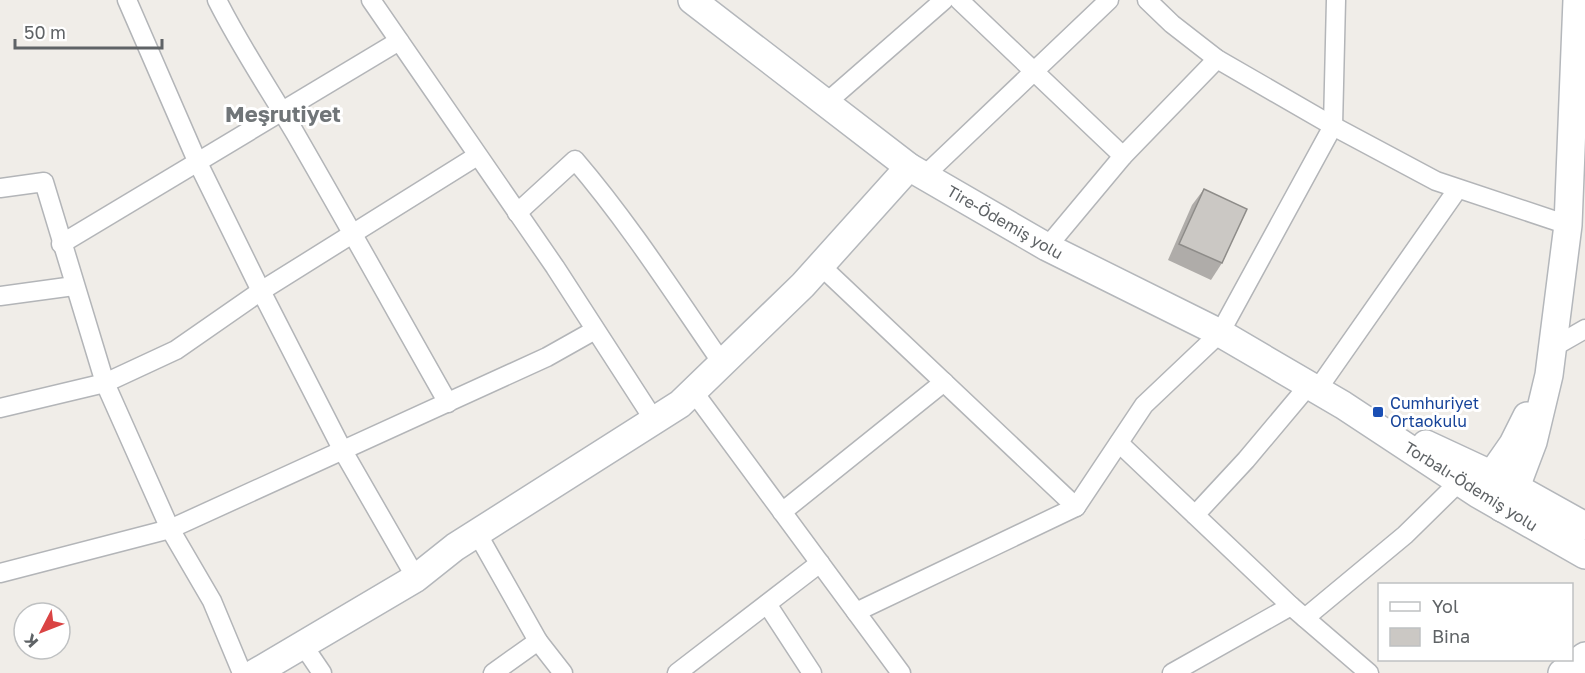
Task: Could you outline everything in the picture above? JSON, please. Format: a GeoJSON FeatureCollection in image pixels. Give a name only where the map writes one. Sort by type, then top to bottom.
{"type":"FeatureCollection","features":[{"type":"Feature","properties":{"kind":"street"},"geometry":{"type":"LineString","coordinates":[[127,0],[197,161],[261,291],[343,451],[416,578]]}},
{"type":"Feature","properties":{"kind":"street"},"geometry":{"type":"LineString","coordinates":[[217,0],[448,403]]}},
{"type":"Feature","properties":{"kind":"street"},"geometry":{"type":"LineString","coordinates":[[370,0],[555,267],[654,420]]}},
{"type":"Feature","properties":{"kind":"street","name":"Tire-Ödemiş yolu"},"geometry":{"type":"LineString","coordinates":[[692,0],[917,172],[1047,247],[1220,333],[1343,405]]}},
{"type":"Feature","properties":{"kind":"street"},"geometry":{"type":"LineString","coordinates":[[826,103],[944,0]]}},
{"type":"Feature","properties":{"kind":"street"},"geometry":{"type":"LineString","coordinates":[[959,0],[1123,156]]}},
{"type":"Feature","properties":{"kind":"street"},"geometry":{"type":"LineString","coordinates":[[255,673],[416,578],[477,533],[680,404],[917,172],[1034,72],[1109,0]]}},
{"type":"Feature","properties":{"kind":"street"},"geometry":{"type":"LineString","coordinates":[[1147,0],[1172,24],[1217,59],[1333,126],[1457,190],[1568,225]]}},
{"type":"Feature","properties":{"kind":"street"},"geometry":{"type":"LineString","coordinates":[[856,612],[1076,507],[1144,405],[1220,333],[1333,126],[1336,0]]}},
{"type":"Feature","properties":{"kind":"street"},"geometry":{"type":"LineString","coordinates":[[1509,497],[1533,442],[1549,375],[1568,225],[1577,0]]}},
{"type":"Feature","properties":{"kind":"street"},"geometry":{"type":"LineString","coordinates":[[61,244],[399,41]]}},
{"type":"Feature","properties":{"kind":"street"},"geometry":{"type":"LineString","coordinates":[[1047,247],[1123,156],[1217,59]]}},
{"type":"Feature","properties":{"kind":"street"},"geometry":{"type":"LineString","coordinates":[[0,408],[105,383],[176,350],[261,291],[477,156]]}},
{"type":"Feature","properties":{"kind":"street"},"geometry":{"type":"LineString","coordinates":[[517,213],[575,160],[591,178],[722,363]]}},
{"type":"Feature","properties":{"kind":"street"},"geometry":{"type":"LineString","coordinates":[[0,188],[44,182],[105,383],[170,529],[212,601],[242,673]]}},
{"type":"Feature","properties":{"kind":"street"},"geometry":{"type":"LineString","coordinates":[[1195,515],[1313,387],[1457,190]]}},
{"type":"Feature","properties":{"kind":"street"},"geometry":{"type":"LineString","coordinates":[[821,266],[1076,507]]}},
{"type":"Feature","properties":{"kind":"street"},"geometry":{"type":"LineString","coordinates":[[0,296],[74,286]]}},
{"type":"Feature","properties":{"kind":"street"},"geometry":{"type":"LineString","coordinates":[[1552,348],[1585,329]]}},
{"type":"Feature","properties":{"kind":"street"},"geometry":{"type":"LineString","coordinates":[[0,573],[170,529],[547,357],[595,330]]}},
{"type":"Feature","properties":{"kind":"street"},"geometry":{"type":"LineString","coordinates":[[1305,618],[1405,535],[1476,483],[1513,444],[1549,375]]}},
{"type":"Feature","properties":{"kind":"street"},"geometry":{"type":"LineString","coordinates":[[782,512],[944,382]]}},
{"type":"Feature","properties":{"kind":"street"},"geometry":{"type":"LineString","coordinates":[[693,392],[901,673]]}},
{"type":"Feature","properties":{"kind":"street","name":"Torbalı-Ödemiş yolu"},"geometry":{"type":"LineString","coordinates":[[1343,405],[1476,483],[1585,526]]}},
{"type":"Feature","properties":{"kind":"street"},"geometry":{"type":"LineString","coordinates":[[1119,443],[1362,671]]}},
{"type":"Feature","properties":{"kind":"street","name":"Torbalı-Ödemiş yolu"},"geometry":{"type":"LineString","coordinates":[[1509,497],[1585,555]]}},
{"type":"Feature","properties":{"kind":"street"},"geometry":{"type":"LineString","coordinates":[[477,533],[538,641],[563,673]]}},
{"type":"Feature","properties":{"kind":"street"},"geometry":{"type":"LineString","coordinates":[[677,673],[820,563]]}},
{"type":"Feature","properties":{"kind":"street"},"geometry":{"type":"LineString","coordinates":[[767,604],[812,673]]}},
{"type":"Feature","properties":{"kind":"street"},"geometry":{"type":"LineString","coordinates":[[1172,673],[1291,606]]}},
{"type":"Feature","properties":{"kind":"street"},"geometry":{"type":"LineString","coordinates":[[493,673],[538,641]]}},
{"type":"Feature","properties":{"kind":"street"},"geometry":{"type":"LineString","coordinates":[[303,645],[322,673]]}},
{"type":"Feature","properties":{"kind":"street"},"geometry":{"type":"LineString","coordinates":[[1562,673],[1585,656]]}},
{"type":"Feature","properties":{"kind":"building"},"geometry":{"type":"Polygon","coordinates":[[[1204,189],[1247,209],[1222,263],[1179,244],[1204,189]]]}},
{"type":"Feature","properties":{"kind":"place","name":"Cumhuriyet Ortaokulu"},"geometry":{"type":"Point","coordinates":[1378,412]}},
{"type":"Feature","properties":{"kind":"district","name":"Meşrutiyet"},"geometry":{"type":"Point","coordinates":[283,114]}}]}
